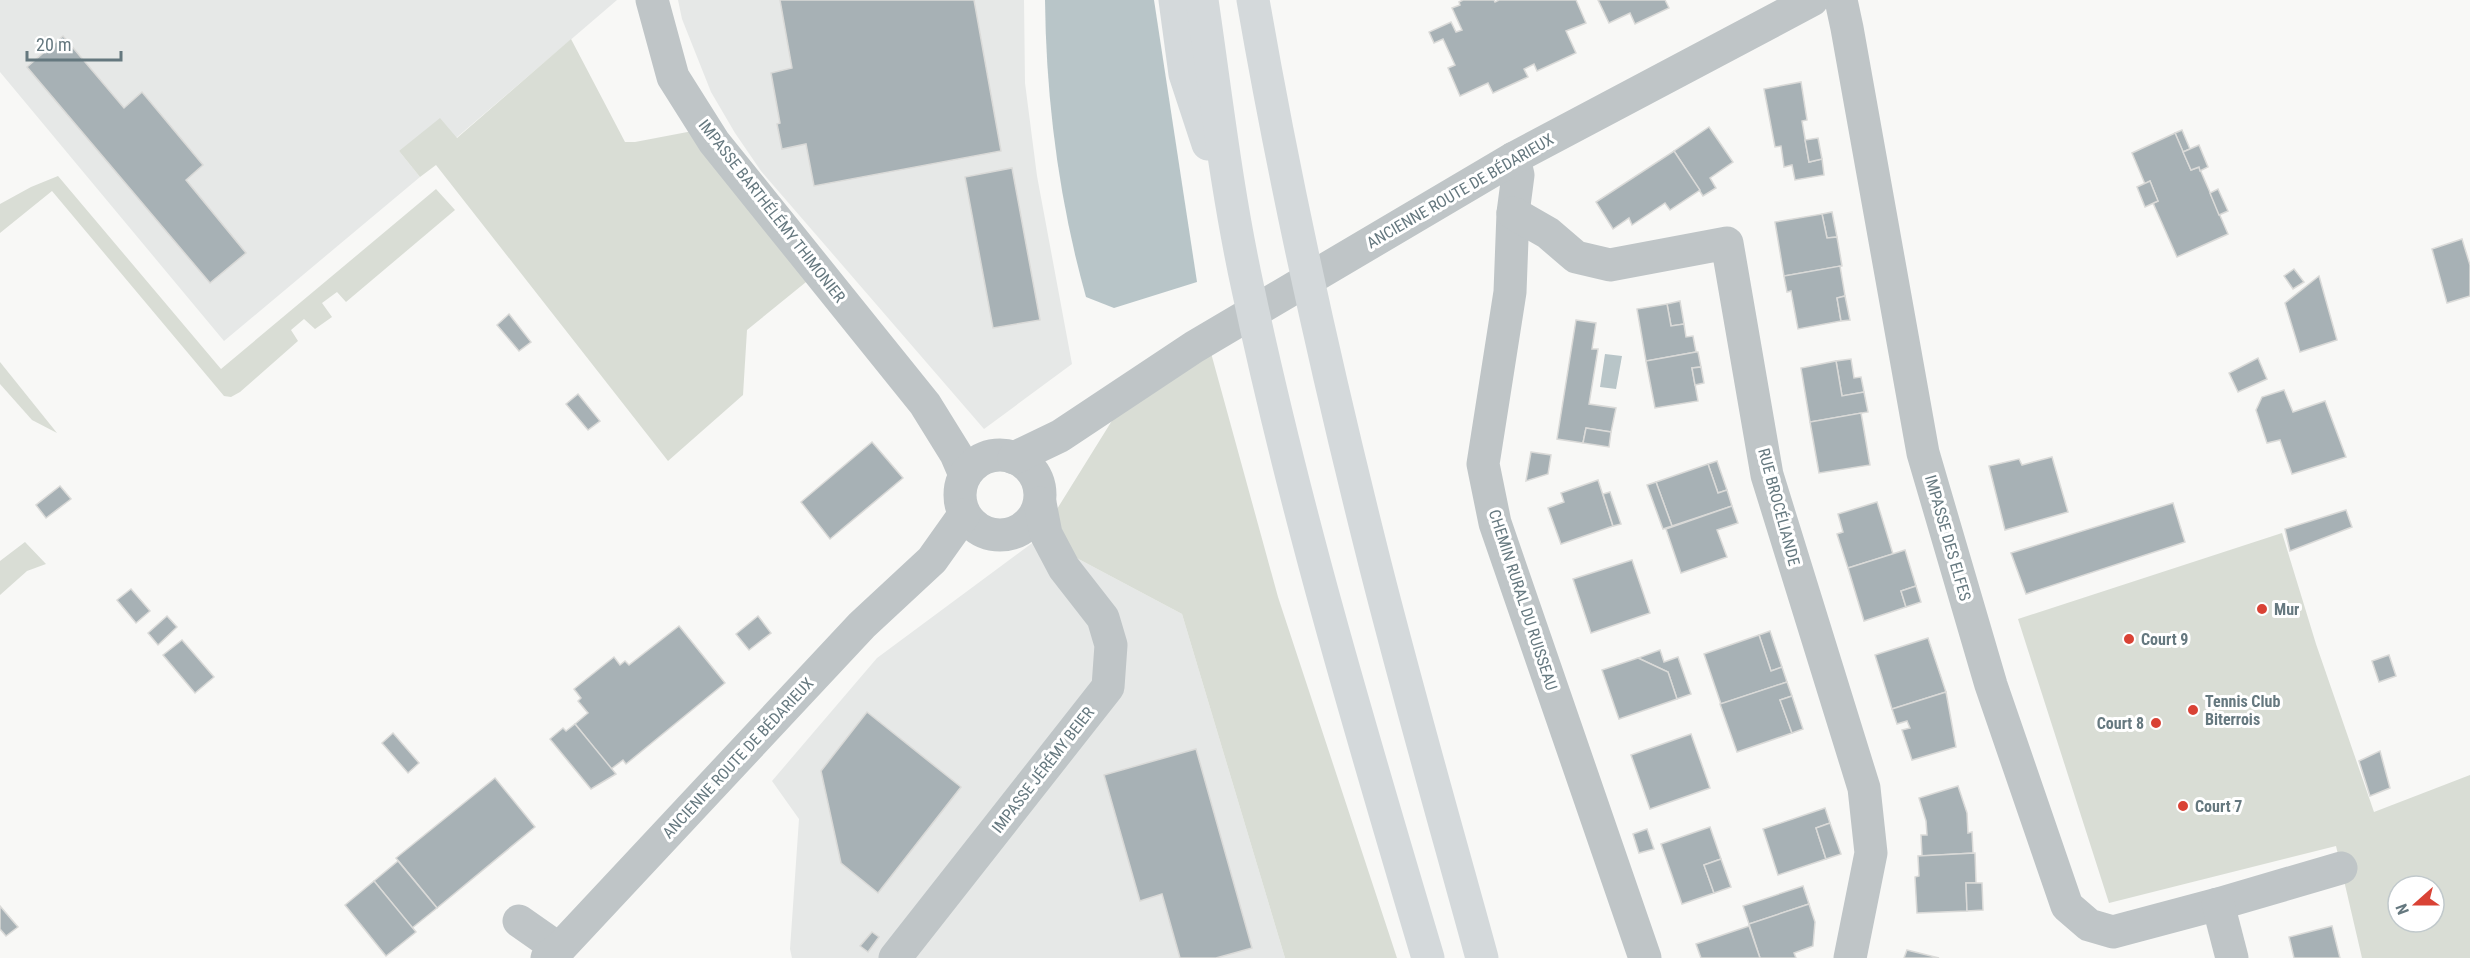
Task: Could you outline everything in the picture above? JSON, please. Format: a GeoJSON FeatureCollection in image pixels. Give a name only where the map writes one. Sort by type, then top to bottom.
{"type":"FeatureCollection","features":[{"type":"Feature","properties":{"kind":"highway"},"geometry":{"type":"LineString","coordinates":[[1174,0],[1185,74],[1236,230]]}},
{"type":"Feature","properties":{"kind":"highway"},"geometry":{"type":"LineString","coordinates":[[1202,0],[1236,230],[1301,519],[1428,958]]}},
{"type":"Feature","properties":{"kind":"highway"},"geometry":{"type":"LineString","coordinates":[[1253,0],[1281,155],[1372,554],[1482,958]]}},
{"type":"Feature","properties":{"kind":"street","name":"IMPASSE BARTHÉLÉMY THIMONIER"},"geometry":{"type":"LineString","coordinates":[[652,0],[673,77],[714,142],[926,404],[956,454],[964,475]]}},
{"type":"Feature","properties":{"kind":"street","name":"ANCIENNE ROUTE DE BÉDARIEUX"},"geometry":{"type":"LineString","coordinates":[[1007,456],[1060,436],[1194,347],[1514,158],[1812,0]]}},
{"type":"Feature","properties":{"kind":"street","name":"IMPASSE DES ELFES"},"geometry":{"type":"LineString","coordinates":[[1841,0],[1923,453],[1991,685],[2067,906],[2089,925],[2113,932],[2341,868]]}},
{"type":"Feature","properties":{"kind":"street","name":"CHEMIN RURAL DU RUISSEAU"},"geometry":{"type":"LineString","coordinates":[[1514,158],[1518,175],[1513,213],[1510,292],[1483,464],[1495,524],[1645,958]]}},
{"type":"Feature","properties":{"kind":"street","name":"RUE BROCÉLIANDE"},"geometry":{"type":"LineString","coordinates":[[1513,213],[1548,233],[1576,257],[1610,265],[1727,243],[1767,475],[1864,788],[1870,853],[1850,958]]}},
{"type":"Feature","properties":{"kind":"street","name":"ANCIENNE ROUTE DE BÉDARIEUX"},"geometry":{"type":"LineString","coordinates":[[1040,496],[1066,445],[1117,397]]}},
{"type":"Feature","properties":{"kind":"street","name":"IMPASSE BARTHÉLÉMY THIMONIER"},"geometry":{"type":"LineString","coordinates":[[926,404],[967,435],[1007,456]]}},
{"type":"Feature","properties":{"kind":"street"},"geometry":{"type":"LineString","coordinates":[[1007,456],[1031,470],[1040,496],[1034,516],[1025,527],[1003,535],[971,525],[964,515],[959,495],[964,475],[980,460],[1007,456]]}},
{"type":"Feature","properties":{"kind":"street","name":"IMPASSE JÉRÉMY BEIER"},"geometry":{"type":"LineString","coordinates":[[895,958],[1108,687],[1111,645],[1103,618],[1064,568],[1046,534],[1040,496]]}},
{"type":"Feature","properties":{"kind":"street","name":"ANCIENNE ROUTE DE BÉDARIEUX"},"geometry":{"type":"LineString","coordinates":[[553,954],[862,625],[932,560],[964,515]]}},
{"type":"Feature","properties":{"kind":"street","name":"ANCIENNE ROUTE DE BÉDARIEUX"},"geometry":{"type":"LineString","coordinates":[[932,560],[969,543],[1003,535]]}},
{"type":"Feature","properties":{"kind":"street","name":"IMPASSE JÉRÉMY BEIER"},"geometry":{"type":"LineString","coordinates":[[1003,535],[1037,547],[1064,568]]}},
{"type":"Feature","properties":{"kind":"street"},"geometry":{"type":"LineString","coordinates":[[2218,904],[2232,958]]}},
{"type":"Feature","properties":{"kind":"street"},"geometry":{"type":"LineString","coordinates":[[519,921],[553,954]]}},
{"type":"Feature","properties":{"kind":"shaded area"},"geometry":{"type":"Polygon","coordinates":[[[0,0],[617,0],[456,138],[399,151],[420,177],[224,341],[0,72],[0,0]]]}},
{"type":"Feature","properties":{"kind":"shaded area"},"geometry":{"type":"Polygon","coordinates":[[[678,0],[1024,0],[1025,83],[1037,176],[1072,364],[984,429],[761,171],[711,92],[682,19],[678,0]]]}},
{"type":"Feature","properties":{"kind":"shaded area"},"geometry":{"type":"Polygon","coordinates":[[[1045,0],[1154,0],[1197,282],[1114,308],[1086,297],[1061,187],[1051,113],[1045,0]]]}},
{"type":"Feature","properties":{"kind":"shaded area"},"geometry":{"type":"Polygon","coordinates":[[[571,39],[625,142],[698,130],[811,278],[747,330],[743,395],[668,461],[436,165],[420,177],[399,151],[440,118],[457,138],[571,39]]]}},
{"type":"Feature","properties":{"kind":"shaded area"},"geometry":{"type":"Polygon","coordinates":[[[58,176],[221,369],[436,189],[455,210],[346,302],[337,292],[322,303],[332,317],[315,329],[304,319],[291,330],[298,341],[240,392],[231,397],[224,396],[52,191],[0,233],[0,204],[31,187],[58,176]]]}},
{"type":"Feature","properties":{"kind":"shaded area"},"geometry":{"type":"Polygon","coordinates":[[[1211,353],[1278,597],[1397,958],[1285,958],[1182,614],[1039,538],[1113,419],[1211,353]]]}},
{"type":"Feature","properties":{"kind":"shaded area"},"geometry":{"type":"Polygon","coordinates":[[[1605,354],[1622,356],[1616,389],[1600,387],[1605,354]]]}},
{"type":"Feature","properties":{"kind":"shaded area"},"geometry":{"type":"Polygon","coordinates":[[[0,362],[57,433],[32,420],[0,384],[0,362]]]}},
{"type":"Feature","properties":{"kind":"shaded area","name":"Tennis Club Biterrois"},"geometry":{"type":"Polygon","coordinates":[[[2282,533],[2316,644],[2374,812],[2470,775],[2470,958],[2362,958],[2336,846],[2109,903],[2018,619],[2282,533]]]}},
{"type":"Feature","properties":{"kind":"shaded area"},"geometry":{"type":"Polygon","coordinates":[[[1039,538],[1182,614],[1285,958],[792,958],[790,949],[799,819],[772,781],[877,658],[1039,538]]]}},
{"type":"Feature","properties":{"kind":"shaded area"},"geometry":{"type":"Polygon","coordinates":[[[25,542],[46,564],[27,571],[0,595],[0,561],[25,542]]]}},
{"type":"Feature","properties":{"kind":"building"},"geometry":{"type":"Polygon","coordinates":[[[780,0],[974,0],[1001,151],[814,186],[806,144],[782,149],[777,124],[780,123],[771,73],[792,68],[780,0]]]}},
{"type":"Feature","properties":{"kind":"building"},"geometry":{"type":"Polygon","coordinates":[[[1494,0],[1495,2],[1499,0],[1576,0],[1586,23],[1566,31],[1576,53],[1537,71],[1534,64],[1524,69],[1528,77],[1493,93],[1488,83],[1460,96],[1448,68],[1455,65],[1443,39],[1434,43],[1429,32],[1451,22],[1456,32],[1462,30],[1452,8],[1460,5],[1459,2],[1494,0]]]}},
{"type":"Feature","properties":{"kind":"building"},"geometry":{"type":"Polygon","coordinates":[[[1598,0],[1665,0],[1669,8],[1635,24],[1630,13],[1609,23],[1598,0]]]}},
{"type":"Feature","properties":{"kind":"building"},"geometry":{"type":"Polygon","coordinates":[[[63,36],[124,108],[142,92],[203,165],[186,180],[246,253],[210,283],[27,67],[63,36]]]}},
{"type":"Feature","properties":{"kind":"building"},"geometry":{"type":"Polygon","coordinates":[[[1801,82],[1807,120],[1802,121],[1809,162],[1822,159],[1824,175],[1795,180],[1792,165],[1784,167],[1781,146],[1775,147],[1764,89],[1801,82]]]}},
{"type":"Feature","properties":{"kind":"building"},"geometry":{"type":"Polygon","coordinates":[[[1709,127],[1733,162],[1710,178],[1716,188],[1703,196],[1674,151],[1709,127]]]}},
{"type":"Feature","properties":{"kind":"building"},"geometry":{"type":"Polygon","coordinates":[[[2182,130],[2190,149],[2183,152],[2175,133],[2182,130]]]}},
{"type":"Feature","properties":{"kind":"building"},"geometry":{"type":"Polygon","coordinates":[[[2175,133],[2191,170],[2199,167],[2228,234],[2177,257],[2153,203],[2158,201],[2150,181],[2145,184],[2132,153],[2175,133]]]}},
{"type":"Feature","properties":{"kind":"building"},"geometry":{"type":"Polygon","coordinates":[[[1818,138],[1822,159],[1809,162],[1805,140],[1818,138]]]}},
{"type":"Feature","properties":{"kind":"building"},"geometry":{"type":"Polygon","coordinates":[[[2199,145],[2208,167],[2200,171],[2199,167],[2191,170],[2183,152],[2199,145]]]}},
{"type":"Feature","properties":{"kind":"building"},"geometry":{"type":"Polygon","coordinates":[[[1674,151],[1700,190],[1670,210],[1665,203],[1632,225],[1629,218],[1613,229],[1596,202],[1674,151]]]}},
{"type":"Feature","properties":{"kind":"building"},"geometry":{"type":"Polygon","coordinates":[[[1012,168],[1040,320],[993,328],[965,177],[1012,168]]]}},
{"type":"Feature","properties":{"kind":"building"},"geometry":{"type":"Polygon","coordinates":[[[2150,181],[2158,201],[2145,207],[2137,187],[2150,181]]]}},
{"type":"Feature","properties":{"kind":"building"},"geometry":{"type":"Polygon","coordinates":[[[2218,189],[2228,211],[2219,215],[2210,193],[2218,189]]]}},
{"type":"Feature","properties":{"kind":"building"},"geometry":{"type":"Polygon","coordinates":[[[1832,212],[1837,237],[1827,238],[1822,214],[1832,212]]]}},
{"type":"Feature","properties":{"kind":"building"},"geometry":{"type":"Polygon","coordinates":[[[1822,214],[1827,238],[1837,237],[1842,266],[1784,276],[1775,222],[1822,214]]]}},
{"type":"Feature","properties":{"kind":"building"},"geometry":{"type":"Polygon","coordinates":[[[2462,239],[2470,265],[2470,296],[2447,303],[2432,249],[2462,239]]]}},
{"type":"Feature","properties":{"kind":"building"},"geometry":{"type":"Polygon","coordinates":[[[1840,266],[1845,296],[1837,298],[1841,321],[1798,329],[1791,291],[1787,292],[1784,276],[1840,266]]]}},
{"type":"Feature","properties":{"kind":"building"},"geometry":{"type":"Polygon","coordinates":[[[2294,269],[2304,282],[2293,289],[2284,276],[2294,269]]]}},
{"type":"Feature","properties":{"kind":"building"},"geometry":{"type":"Polygon","coordinates":[[[2319,276],[2337,340],[2300,352],[2285,303],[2319,276]]]}},
{"type":"Feature","properties":{"kind":"building"},"geometry":{"type":"Polygon","coordinates":[[[1845,296],[1850,320],[1841,321],[1837,298],[1845,296]]]}},
{"type":"Feature","properties":{"kind":"building"},"geometry":{"type":"Polygon","coordinates":[[[1680,301],[1684,324],[1671,326],[1667,304],[1680,301]]]}},
{"type":"Feature","properties":{"kind":"building"},"geometry":{"type":"Polygon","coordinates":[[[1667,304],[1671,326],[1684,324],[1686,337],[1693,336],[1696,352],[1646,361],[1637,309],[1667,304]]]}},
{"type":"Feature","properties":{"kind":"building"},"geometry":{"type":"Polygon","coordinates":[[[509,314],[531,342],[519,351],[497,325],[509,314]]]}},
{"type":"Feature","properties":{"kind":"building"},"geometry":{"type":"Polygon","coordinates":[[[1576,320],[1596,323],[1592,349],[1598,349],[1589,404],[1616,408],[1611,432],[1586,428],[1583,443],[1557,439],[1576,320]]]}},
{"type":"Feature","properties":{"kind":"building"},"geometry":{"type":"Polygon","coordinates":[[[1698,352],[1701,367],[1692,368],[1698,401],[1655,408],[1646,361],[1698,352]]]}},
{"type":"Feature","properties":{"kind":"building"},"geometry":{"type":"Polygon","coordinates":[[[2258,358],[2267,379],[2238,392],[2229,373],[2258,358]]]}},
{"type":"Feature","properties":{"kind":"building"},"geometry":{"type":"Polygon","coordinates":[[[1851,359],[1854,378],[1861,377],[1864,392],[1842,396],[1836,361],[1851,359]]]}},
{"type":"Feature","properties":{"kind":"building"},"geometry":{"type":"Polygon","coordinates":[[[1836,361],[1842,396],[1864,392],[1868,412],[1810,422],[1801,368],[1836,361]]]}},
{"type":"Feature","properties":{"kind":"building"},"geometry":{"type":"Polygon","coordinates":[[[1701,367],[1704,383],[1695,385],[1692,368],[1701,367]]]}},
{"type":"Feature","properties":{"kind":"building"},"geometry":{"type":"Polygon","coordinates":[[[2284,390],[2293,412],[2325,401],[2346,457],[2292,474],[2280,440],[2267,443],[2256,410],[2262,397],[2284,390]]]}},
{"type":"Feature","properties":{"kind":"building"},"geometry":{"type":"Polygon","coordinates":[[[578,394],[600,421],[588,430],[566,404],[578,394]]]}},
{"type":"Feature","properties":{"kind":"building"},"geometry":{"type":"Polygon","coordinates":[[[1861,413],[1870,465],[1819,473],[1810,422],[1861,413]]]}},
{"type":"Feature","properties":{"kind":"building"},"geometry":{"type":"Polygon","coordinates":[[[1586,428],[1611,432],[1609,447],[1583,443],[1586,428]]]}},
{"type":"Feature","properties":{"kind":"building"},"geometry":{"type":"Polygon","coordinates":[[[872,442],[903,478],[830,539],[801,502],[872,442]]]}},
{"type":"Feature","properties":{"kind":"building"},"geometry":{"type":"Polygon","coordinates":[[[1531,452],[1551,455],[1548,474],[1526,481],[1531,452]]]}},
{"type":"Feature","properties":{"kind":"building"},"geometry":{"type":"Polygon","coordinates":[[[2052,457],[2068,512],[2005,530],[1989,466],[2019,459],[2022,465],[2052,457]]]}},
{"type":"Feature","properties":{"kind":"building"},"geometry":{"type":"Polygon","coordinates":[[[1717,461],[1727,490],[1718,493],[1708,464],[1717,461]]]}},
{"type":"Feature","properties":{"kind":"building"},"geometry":{"type":"Polygon","coordinates":[[[1708,464],[1718,493],[1727,490],[1732,506],[1672,526],[1656,482],[1708,464]]]}},
{"type":"Feature","properties":{"kind":"building"},"geometry":{"type":"Polygon","coordinates":[[[1598,480],[1613,526],[1561,544],[1548,508],[1564,502],[1561,493],[1598,480]]]}},
{"type":"Feature","properties":{"kind":"building"},"geometry":{"type":"Polygon","coordinates":[[[1656,482],[1672,526],[1663,529],[1647,485],[1656,482]]]}},
{"type":"Feature","properties":{"kind":"building"},"geometry":{"type":"Polygon","coordinates":[[[60,486],[71,499],[46,518],[36,505],[60,486]]]}},
{"type":"Feature","properties":{"kind":"building"},"geometry":{"type":"Polygon","coordinates":[[[1610,492],[1621,524],[1613,526],[1603,494],[1610,492]]]}},
{"type":"Feature","properties":{"kind":"building"},"geometry":{"type":"Polygon","coordinates":[[[1877,502],[1893,554],[1848,568],[1837,534],[1843,532],[1838,514],[1877,502]]]}},
{"type":"Feature","properties":{"kind":"building"},"geometry":{"type":"Polygon","coordinates":[[[2173,503],[2185,542],[2026,594],[2011,553],[2173,503]]]}},
{"type":"Feature","properties":{"kind":"building"},"geometry":{"type":"Polygon","coordinates":[[[1732,506],[1738,523],[1717,530],[1727,557],[1681,573],[1666,529],[1732,506]]]}},
{"type":"Feature","properties":{"kind":"building"},"geometry":{"type":"Polygon","coordinates":[[[2346,510],[2352,527],[2290,551],[2285,529],[2346,510]]]}},
{"type":"Feature","properties":{"kind":"building"},"geometry":{"type":"Polygon","coordinates":[[[1905,550],[1916,586],[1901,591],[1906,607],[1864,621],[1848,568],[1905,550]]]}},
{"type":"Feature","properties":{"kind":"building"},"geometry":{"type":"Polygon","coordinates":[[[1632,560],[1650,613],[1591,633],[1573,579],[1632,560]]]}},
{"type":"Feature","properties":{"kind":"building"},"geometry":{"type":"Polygon","coordinates":[[[1916,586],[1921,602],[1906,607],[1901,591],[1916,586]]]}},
{"type":"Feature","properties":{"kind":"building"},"geometry":{"type":"Polygon","coordinates":[[[131,589],[150,611],[136,623],[117,600],[131,589]]]}},
{"type":"Feature","properties":{"kind":"building"},"geometry":{"type":"Polygon","coordinates":[[[167,616],[177,627],[158,645],[148,633],[167,616]]]}},
{"type":"Feature","properties":{"kind":"building"},"geometry":{"type":"Polygon","coordinates":[[[758,616],[771,633],[749,650],[736,634],[758,616]]]}},
{"type":"Feature","properties":{"kind":"building"},"geometry":{"type":"Polygon","coordinates":[[[679,626],[725,683],[626,764],[623,760],[611,769],[575,724],[588,713],[578,701],[581,698],[574,689],[614,657],[620,665],[625,661],[629,665],[679,626]]]}},
{"type":"Feature","properties":{"kind":"building"},"geometry":{"type":"Polygon","coordinates":[[[1770,631],[1782,667],[1771,671],[1759,635],[1770,631]]]}},
{"type":"Feature","properties":{"kind":"building"},"geometry":{"type":"Polygon","coordinates":[[[1759,635],[1771,671],[1782,667],[1787,682],[1721,704],[1704,654],[1759,635]]]}},
{"type":"Feature","properties":{"kind":"building"},"geometry":{"type":"Polygon","coordinates":[[[1928,638],[1946,692],[1892,709],[1875,655],[1928,638]]]}},
{"type":"Feature","properties":{"kind":"building"},"geometry":{"type":"Polygon","coordinates":[[[182,640],[214,677],[195,693],[163,655],[182,640]]]}},
{"type":"Feature","properties":{"kind":"building"},"geometry":{"type":"Polygon","coordinates":[[[1660,650],[1664,662],[1678,657],[1691,694],[1677,699],[1668,672],[1638,658],[1660,650]]]}},
{"type":"Feature","properties":{"kind":"building"},"geometry":{"type":"Polygon","coordinates":[[[2389,655],[2396,676],[2379,682],[2372,661],[2389,655]]]}},
{"type":"Feature","properties":{"kind":"building"},"geometry":{"type":"Polygon","coordinates":[[[1638,658],[1668,672],[1677,699],[1619,719],[1602,670],[1638,658]]]}},
{"type":"Feature","properties":{"kind":"building"},"geometry":{"type":"Polygon","coordinates":[[[1787,682],[1792,696],[1780,700],[1792,733],[1737,752],[1720,704],[1787,682]]]}},
{"type":"Feature","properties":{"kind":"building"},"geometry":{"type":"Polygon","coordinates":[[[1946,692],[1956,747],[1912,760],[1902,730],[1910,728],[1907,721],[1897,724],[1892,709],[1946,692]]]}},
{"type":"Feature","properties":{"kind":"building"},"geometry":{"type":"Polygon","coordinates":[[[1792,696],[1803,729],[1792,733],[1780,700],[1792,696]]]}},
{"type":"Feature","properties":{"kind":"building"},"geometry":{"type":"Polygon","coordinates":[[[867,712],[961,787],[878,893],[841,863],[821,771],[867,712]]]}},
{"type":"Feature","properties":{"kind":"building"},"geometry":{"type":"Polygon","coordinates":[[[575,724],[616,774],[591,789],[550,739],[563,728],[566,731],[575,724]]]}},
{"type":"Feature","properties":{"kind":"building"},"geometry":{"type":"Polygon","coordinates":[[[393,733],[419,763],[408,773],[382,743],[393,733]]]}},
{"type":"Feature","properties":{"kind":"building"},"geometry":{"type":"Polygon","coordinates":[[[1691,734],[1710,788],[1650,809],[1631,755],[1691,734]]]}},
{"type":"Feature","properties":{"kind":"building"},"geometry":{"type":"Polygon","coordinates":[[[1196,749],[1252,948],[1216,958],[1180,958],[1162,894],[1140,901],[1104,775],[1196,749]]]}},
{"type":"Feature","properties":{"kind":"building"},"geometry":{"type":"Polygon","coordinates":[[[2380,751],[2390,788],[2370,796],[2359,761],[2380,751]]]}},
{"type":"Feature","properties":{"kind":"building"},"geometry":{"type":"Polygon","coordinates":[[[495,778],[535,827],[437,908],[396,858],[495,778]]]}},
{"type":"Feature","properties":{"kind":"building"},"geometry":{"type":"Polygon","coordinates":[[[1958,786],[1967,813],[1968,833],[1972,832],[1973,853],[1922,856],[1921,835],[1927,835],[1926,821],[1919,798],[1958,786]]]}},
{"type":"Feature","properties":{"kind":"building"},"geometry":{"type":"Polygon","coordinates":[[[1825,808],[1830,823],[1816,828],[1826,859],[1778,875],[1763,829],[1825,808]]]}},
{"type":"Feature","properties":{"kind":"building"},"geometry":{"type":"Polygon","coordinates":[[[1830,823],[1841,854],[1826,859],[1816,828],[1830,823]]]}},
{"type":"Feature","properties":{"kind":"building"},"geometry":{"type":"Polygon","coordinates":[[[1710,827],[1721,859],[1704,865],[1714,893],[1682,904],[1661,844],[1710,827]]]}},
{"type":"Feature","properties":{"kind":"building"},"geometry":{"type":"Polygon","coordinates":[[[1647,829],[1654,849],[1639,853],[1633,834],[1647,829]]]}},
{"type":"Feature","properties":{"kind":"building"},"geometry":{"type":"Polygon","coordinates":[[[1975,853],[1976,883],[1966,883],[1967,911],[1917,913],[1915,877],[1919,876],[1918,856],[1975,853]]]}},
{"type":"Feature","properties":{"kind":"building"},"geometry":{"type":"Polygon","coordinates":[[[1721,859],[1731,887],[1714,893],[1704,865],[1721,859]]]}},
{"type":"Feature","properties":{"kind":"building"},"geometry":{"type":"Polygon","coordinates":[[[398,861],[437,908],[412,928],[374,881],[398,861]]]}},
{"type":"Feature","properties":{"kind":"building"},"geometry":{"type":"Polygon","coordinates":[[[374,881],[416,932],[386,956],[345,905],[374,881]]]}},
{"type":"Feature","properties":{"kind":"building"},"geometry":{"type":"Polygon","coordinates":[[[1966,883],[1982,883],[1983,910],[1967,911],[1966,883]]]}},
{"type":"Feature","properties":{"kind":"building"},"geometry":{"type":"Polygon","coordinates":[[[1803,886],[1809,904],[1749,924],[1743,906],[1803,886]]]}},
{"type":"Feature","properties":{"kind":"building"},"geometry":{"type":"Polygon","coordinates":[[[1809,904],[1815,922],[1813,946],[1794,953],[1796,958],[1760,958],[1749,924],[1809,904]]]}},
{"type":"Feature","properties":{"kind":"building"},"geometry":{"type":"Polygon","coordinates":[[[0,906],[18,927],[6,936],[0,929],[0,906]]]}},
{"type":"Feature","properties":{"kind":"building"},"geometry":{"type":"Polygon","coordinates":[[[1749,926],[1760,958],[1701,958],[1696,944],[1749,926]]]}},
{"type":"Feature","properties":{"kind":"building"},"geometry":{"type":"Polygon","coordinates":[[[2332,926],[2340,958],[2294,958],[2289,937],[2332,926]]]}},
{"type":"Feature","properties":{"kind":"building"},"geometry":{"type":"Polygon","coordinates":[[[872,932],[879,937],[868,952],[860,946],[872,932]]]}},
{"type":"Feature","properties":{"kind":"building"},"geometry":{"type":"Polygon","coordinates":[[[1907,950],[1939,958],[1904,958],[1907,950]]]}},
{"type":"Feature","properties":{"kind":"place","name":"Mur"},"geometry":{"type":"Point","coordinates":[2262,609]}},
{"type":"Feature","properties":{"kind":"place","name":"Court 9"},"geometry":{"type":"Point","coordinates":[2129,639]}},
{"type":"Feature","properties":{"kind":"place","name":"Tennis Club Biterrois"},"geometry":{"type":"Point","coordinates":[2193,710]}},
{"type":"Feature","properties":{"kind":"place","name":"Court 8"},"geometry":{"type":"Point","coordinates":[2156,723]}},
{"type":"Feature","properties":{"kind":"place","name":"Court 7"},"geometry":{"type":"Point","coordinates":[2183,806]}}]}
